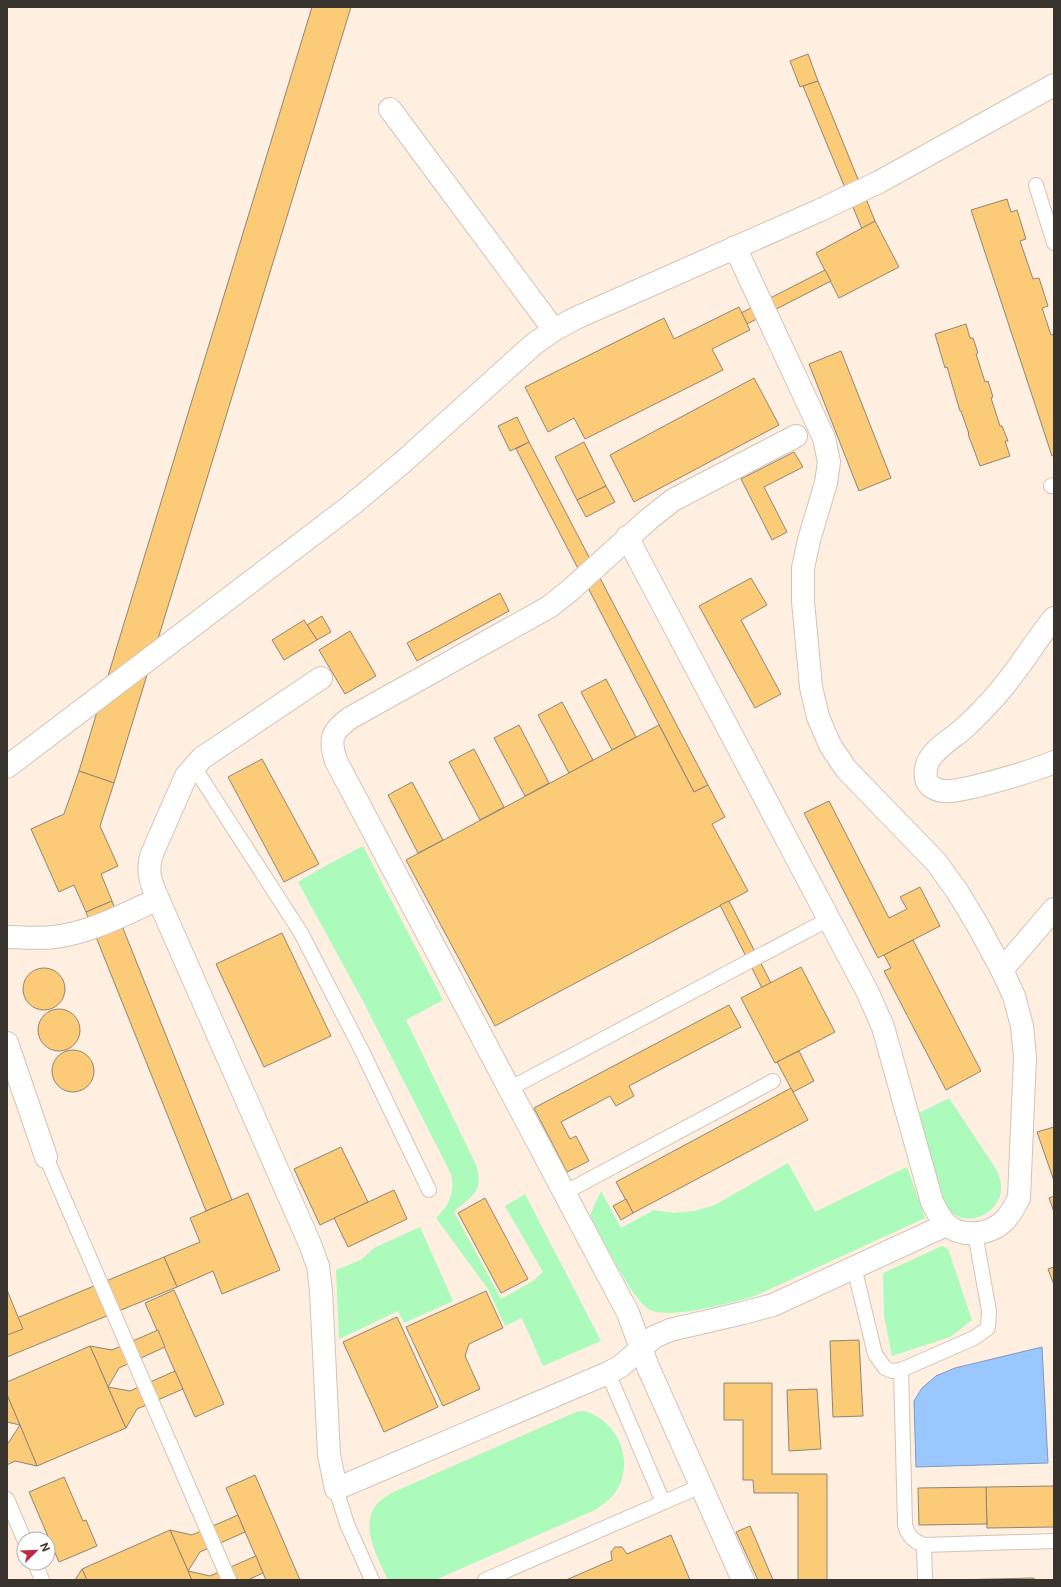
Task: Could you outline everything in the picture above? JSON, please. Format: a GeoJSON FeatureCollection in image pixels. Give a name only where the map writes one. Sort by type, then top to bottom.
{"type":"FeatureCollection","features":[{"type":"Feature","properties":{"kind":"street"},"geometry":{"type":"LineString","coordinates":[[7,767],[349,507],[403,462],[534,344],[554,330],[576,318],[818,211],[879,182],[1054,86]]}},
{"type":"Feature","properties":{"kind":"street"},"geometry":{"type":"LineString","coordinates":[[390,109],[554,330]]}},
{"type":"Feature","properties":{"kind":"street"},"geometry":{"type":"LineString","coordinates":[[628,537],[868,993],[883,1028],[932,1202],[938,1214],[946,1225],[960,1232],[975,1233],[990,1230],[1003,1222],[1013,1210],[1019,1198],[1025,1057],[1022,1026],[1014,996],[1002,970],[978,924],[957,891],[940,868],[846,769],[830,745],[818,717],[811,687],[803,601],[803,568],[809,540],[826,483],[829,462],[824,438],[735,248]]}},
{"type":"Feature","properties":{"kind":"street"},"geometry":{"type":"LineString","coordinates":[[743,1580],[640,1348],[628,1313],[336,761],[332,748],[332,735],[350,718],[549,607],[568,592],[628,537],[673,500],[796,436]]}},
{"type":"Feature","properties":{"kind":"street"},"geometry":{"type":"LineString","coordinates":[[1054,618],[991,702],[963,729],[936,751],[928,761],[925,772],[926,781],[933,788],[949,791],[994,782],[1034,770],[1054,762]]}},
{"type":"Feature","properties":{"kind":"street"},"geometry":{"type":"LineString","coordinates":[[321,678],[202,758],[186,776],[151,856],[148,868],[150,881],[158,900],[310,1244],[318,1266],[321,1290],[329,1455],[336,1489],[608,1373],[621,1366],[654,1337],[670,1330],[743,1313],[773,1304],[946,1225]]}},
{"type":"Feature","properties":{"kind":"street"},"geometry":{"type":"LineString","coordinates":[[7,937],[53,937],[74,933],[95,927],[158,900]]}},
{"type":"Feature","properties":{"kind":"street"},"geometry":{"type":"LineString","coordinates":[[1002,970],[1054,909]]}},
{"type":"Feature","properties":{"kind":"street"},"geometry":{"type":"LineString","coordinates":[[7,1043],[46,1157]]}},
{"type":"Feature","properties":{"kind":"lane"},"geometry":{"type":"LineString","coordinates":[[1036,185],[1054,243]]}},
{"type":"Feature","properties":{"kind":"lane"},"geometry":{"type":"LineString","coordinates":[[194,767],[301,933],[361,1049],[429,1190]]}},
{"type":"Feature","properties":{"kind":"lane"},"geometry":{"type":"LineString","coordinates":[[509,1089],[829,919]]}},
{"type":"Feature","properties":{"kind":"lane"},"geometry":{"type":"LineString","coordinates":[[564,1193],[773,1081]]}},
{"type":"Feature","properties":{"kind":"lane"},"geometry":{"type":"LineString","coordinates":[[46,1157],[229,1580]]}},
{"type":"Feature","properties":{"kind":"lane"},"geometry":{"type":"LineString","coordinates":[[854,1267],[875,1354],[885,1368],[892,1371],[901,1370],[974,1338],[988,1328],[989,1311],[975,1233]]}},
{"type":"Feature","properties":{"kind":"lane"},"geometry":{"type":"LineString","coordinates":[[901,1370],[905,1525],[911,1539],[924,1545],[1054,1541]]}},
{"type":"Feature","properties":{"kind":"lane"},"geometry":{"type":"LineString","coordinates":[[608,1373],[664,1502]]}},
{"type":"Feature","properties":{"kind":"lane"},"geometry":{"type":"LineString","coordinates":[[485,1580],[701,1486]]}},
{"type":"Feature","properties":{"kind":"lane"},"geometry":{"type":"LineString","coordinates":[[336,1489],[347,1524],[372,1580]]}},
{"type":"Feature","properties":{"kind":"lane"},"geometry":{"type":"LineString","coordinates":[[7,1499],[21,1531]]}},
{"type":"Feature","properties":{"kind":"lane"},"geometry":{"type":"LineString","coordinates":[[924,1545],[925,1580]]}},
{"type":"Feature","properties":{"kind":"green space"},"geometry":{"type":"Polygon","coordinates":[[[363,846],[443,1000],[406,1020],[477,1167],[477,1189],[470,1198],[454,1212],[501,1299],[533,1281],[543,1272],[505,1206],[525,1194],[601,1341],[543,1366],[522,1318],[505,1326],[488,1289],[436,1218],[448,1203],[450,1198],[452,1187],[451,1174],[365,1005],[298,882],[363,846]]]}},
{"type":"Feature","properties":{"kind":"green space"},"geometry":{"type":"Polygon","coordinates":[[[949,1098],[999,1175],[1001,1187],[998,1201],[988,1212],[974,1218],[967,1219],[959,1217],[952,1213],[943,1203],[919,1113],[949,1098]]]}},
{"type":"Feature","properties":{"kind":"green space"},"geometry":{"type":"Polygon","coordinates":[[[788,1163],[815,1212],[907,1167],[925,1218],[755,1296],[686,1312],[659,1313],[650,1310],[635,1294],[626,1281],[590,1215],[601,1191],[621,1228],[654,1210],[674,1213],[694,1211],[715,1205],[788,1163]]]}},
{"type":"Feature","properties":{"kind":"green space"},"geometry":{"type":"Polygon","coordinates":[[[420,1227],[453,1301],[404,1323],[398,1311],[339,1339],[336,1270],[361,1260],[374,1248],[420,1227]]]}},
{"type":"Feature","properties":{"kind":"green space"},"geometry":{"type":"Polygon","coordinates":[[[942,1246],[948,1249],[972,1320],[950,1337],[892,1356],[884,1316],[883,1273],[942,1246]]]}},
{"type":"Feature","properties":{"kind":"green space"},"geometry":{"type":"Polygon","coordinates":[[[584,1411],[595,1415],[612,1430],[618,1439],[622,1450],[624,1461],[623,1473],[620,1484],[613,1496],[595,1510],[435,1580],[388,1580],[376,1555],[369,1527],[373,1510],[380,1501],[391,1493],[576,1412],[584,1411]]]}},
{"type":"Feature","properties":{"kind":"water"},"geometry":{"type":"Polygon","coordinates":[[[1042,1347],[1048,1463],[916,1467],[914,1401],[922,1388],[936,1376],[955,1368],[1042,1347]]]}},
{"type":"Feature","properties":{"kind":"building"},"geometry":{"type":"Polygon","coordinates":[[[312,7],[351,7],[114,783],[79,771],[312,7]]]}},
{"type":"Feature","properties":{"kind":"building"},"geometry":{"type":"Polygon","coordinates":[[[808,54],[818,81],[800,87],[790,61],[808,54]]]}},
{"type":"Feature","properties":{"kind":"building"},"geometry":{"type":"Polygon","coordinates":[[[818,81],[875,221],[862,229],[803,86],[818,81]]]}},
{"type":"Feature","properties":{"kind":"building"},"geometry":{"type":"Polygon","coordinates":[[[1007,199],[1011,212],[1017,210],[1026,239],[1020,241],[1033,279],[1039,278],[1048,306],[1042,308],[1051,335],[1054,334],[1054,455],[1052,456],[971,210],[1007,199]]]}},
{"type":"Feature","properties":{"kind":"building"},"geometry":{"type":"Polygon","coordinates":[[[875,221],[899,267],[839,298],[816,253],[875,221]]]}},
{"type":"Feature","properties":{"kind":"building"},"geometry":{"type":"Polygon","coordinates":[[[825,270],[831,281],[747,324],[741,313],[825,270]]]}},
{"type":"Feature","properties":{"kind":"building"},"geometry":{"type":"Polygon","coordinates":[[[739,307],[750,330],[712,349],[723,370],[585,439],[574,418],[548,432],[525,387],[664,318],[674,339],[739,307]]]}},
{"type":"Feature","properties":{"kind":"building"},"geometry":{"type":"Polygon","coordinates":[[[966,324],[970,338],[973,338],[978,353],[976,354],[985,382],[988,381],[993,397],[991,398],[1000,426],[1002,426],[1008,441],[1005,441],[1010,456],[980,466],[960,411],[947,367],[945,368],[935,334],[966,324]]]}},
{"type":"Feature","properties":{"kind":"building"},"geometry":{"type":"Polygon","coordinates":[[[841,351],[891,478],[859,491],[809,364],[841,351]]]}},
{"type":"Feature","properties":{"kind":"building"},"geometry":{"type":"Polygon","coordinates":[[[754,378],[779,425],[634,502],[610,455],[754,378]]]}},
{"type":"Feature","properties":{"kind":"building"},"geometry":{"type":"Polygon","coordinates":[[[517,417],[529,442],[510,451],[498,426],[517,417]]]}},
{"type":"Feature","properties":{"kind":"building"},"geometry":{"type":"Polygon","coordinates":[[[529,442],[708,785],[694,792],[516,449],[529,442]]]}},
{"type":"Feature","properties":{"kind":"building"},"geometry":{"type":"Polygon","coordinates":[[[584,442],[606,486],[577,500],[555,457],[584,442]]]}},
{"type":"Feature","properties":{"kind":"building"},"geometry":{"type":"Polygon","coordinates":[[[794,452],[803,467],[764,487],[787,532],[772,540],[741,479],[794,452]]]}},
{"type":"Feature","properties":{"kind":"building"},"geometry":{"type":"Polygon","coordinates":[[[606,486],[615,502],[586,517],[577,500],[606,486]]]}},
{"type":"Feature","properties":{"kind":"building"},"geometry":{"type":"Polygon","coordinates":[[[751,578],[767,605],[741,620],[781,694],[755,708],[699,606],[751,578]]]}},
{"type":"Feature","properties":{"kind":"building"},"geometry":{"type":"Polygon","coordinates":[[[500,593],[509,611],[417,661],[407,643],[500,593]]]}},
{"type":"Feature","properties":{"kind":"building"},"geometry":{"type":"Polygon","coordinates":[[[322,616],[331,632],[317,640],[307,625],[322,616]]]}},
{"type":"Feature","properties":{"kind":"building"},"geometry":{"type":"Polygon","coordinates":[[[304,620],[317,640],[284,660],[272,640],[304,620]]]}},
{"type":"Feature","properties":{"kind":"building"},"geometry":{"type":"Polygon","coordinates":[[[350,631],[376,676],[345,694],[319,650],[350,631]]]}},
{"type":"Feature","properties":{"kind":"building"},"geometry":{"type":"Polygon","coordinates":[[[606,679],[636,737],[612,750],[581,692],[606,679]]]}},
{"type":"Feature","properties":{"kind":"building"},"geometry":{"type":"Polygon","coordinates":[[[562,702],[593,760],[569,773],[538,715],[562,702]]]}},
{"type":"Feature","properties":{"kind":"building"},"geometry":{"type":"Polygon","coordinates":[[[519,725],[549,783],[525,796],[494,738],[519,725]]]}},
{"type":"Feature","properties":{"kind":"building"},"geometry":{"type":"Polygon","coordinates":[[[659,725],[694,792],[708,785],[725,817],[712,824],[748,891],[495,1026],[406,860],[659,725]]]}},
{"type":"Feature","properties":{"kind":"building"},"geometry":{"type":"Polygon","coordinates":[[[474,749],[504,807],[480,820],[449,762],[474,749]]]}},
{"type":"Feature","properties":{"kind":"building"},"geometry":{"type":"Polygon","coordinates":[[[262,759],[319,864],[284,882],[228,777],[262,759]]]}},
{"type":"Feature","properties":{"kind":"building"},"geometry":{"type":"Polygon","coordinates":[[[79,771],[114,783],[100,826],[118,866],[101,874],[112,901],[86,912],[74,885],[59,892],[31,829],[64,814],[79,771]]]}},
{"type":"Feature","properties":{"kind":"building"},"geometry":{"type":"Polygon","coordinates":[[[412,782],[443,840],[418,853],[388,795],[412,782]]]}},
{"type":"Feature","properties":{"kind":"building"},"geometry":{"type":"Polygon","coordinates":[[[829,801],[889,918],[907,909],[900,897],[920,887],[940,926],[878,958],[804,813],[829,801]]]}},
{"type":"Feature","properties":{"kind":"building"},"geometry":{"type":"Polygon","coordinates":[[[112,901],[232,1200],[206,1211],[86,912],[112,901]]]}},
{"type":"Feature","properties":{"kind":"building"},"geometry":{"type":"Polygon","coordinates":[[[729,901],[771,983],[762,988],[720,905],[729,901]]]}},
{"type":"Feature","properties":{"kind":"building"},"geometry":{"type":"Polygon","coordinates":[[[282,933],[331,1036],[264,1067],[216,964],[282,933]]]}},
{"type":"Feature","properties":{"kind":"building"},"geometry":{"type":"Polygon","coordinates":[[[913,940],[981,1071],[946,1090],[884,971],[891,968],[884,955],[913,940]]]}},
{"type":"Feature","properties":{"kind":"building"},"geometry":{"type":"Polygon","coordinates":[[[801,967],[835,1032],[775,1063],[741,998],[801,967]]]}},
{"type":"Feature","properties":{"kind":"building"},"geometry":{"type":"Polygon","coordinates":[[[44,968],[59,974],[65,989],[59,1004],[44,1010],[29,1004],[23,989],[29,974],[44,968]]]}},
{"type":"Feature","properties":{"kind":"building"},"geometry":{"type":"Polygon","coordinates":[[[729,1005],[741,1027],[629,1086],[634,1096],[616,1106],[610,1096],[561,1122],[570,1139],[576,1136],[589,1161],[567,1172],[534,1108],[729,1005]]]}},
{"type":"Feature","properties":{"kind":"building"},"geometry":{"type":"Polygon","coordinates":[[[59,1009],[74,1015],[80,1030],[74,1045],[59,1051],[44,1045],[38,1030],[44,1015],[59,1009]]]}},
{"type":"Feature","properties":{"kind":"building"},"geometry":{"type":"Polygon","coordinates":[[[73,1050],[88,1056],[94,1071],[88,1086],[73,1092],[58,1086],[52,1071],[58,1056],[73,1050]]]}},
{"type":"Feature","properties":{"kind":"building"},"geometry":{"type":"Polygon","coordinates":[[[799,1051],[814,1081],[793,1092],[777,1062],[799,1051]]]}},
{"type":"Feature","properties":{"kind":"building"},"geometry":{"type":"Polygon","coordinates":[[[791,1088],[808,1120],[633,1213],[616,1182],[791,1088]]]}},
{"type":"Feature","properties":{"kind":"building"},"geometry":{"type":"Polygon","coordinates":[[[1054,1127],[1054,1181],[1037,1132],[1054,1127]]]}},
{"type":"Feature","properties":{"kind":"building"},"geometry":{"type":"Polygon","coordinates":[[[341,1147],[368,1202],[320,1225],[294,1169],[341,1147]]]}},
{"type":"Feature","properties":{"kind":"building"},"geometry":{"type":"Polygon","coordinates":[[[394,1190],[407,1219],[348,1247],[334,1218],[394,1190]]]}},
{"type":"Feature","properties":{"kind":"building"},"geometry":{"type":"Polygon","coordinates":[[[248,1193],[280,1270],[222,1294],[213,1271],[177,1287],[164,1257],[200,1242],[190,1218],[248,1193]]]}},
{"type":"Feature","properties":{"kind":"building"},"geometry":{"type":"Polygon","coordinates":[[[1054,1196],[1054,1212],[1049,1198],[1054,1196]]]}},
{"type":"Feature","properties":{"kind":"building"},"geometry":{"type":"Polygon","coordinates":[[[485,1198],[528,1279],[501,1293],[458,1213],[485,1198]]]}},
{"type":"Feature","properties":{"kind":"building"},"geometry":{"type":"Polygon","coordinates":[[[626,1199],[633,1213],[621,1220],[613,1206],[626,1199]]]}},
{"type":"Feature","properties":{"kind":"building"},"geometry":{"type":"Polygon","coordinates":[[[164,1257],[177,1287],[7,1357],[7,1322],[164,1257]]]}},
{"type":"Feature","properties":{"kind":"building"},"geometry":{"type":"Polygon","coordinates":[[[1054,1267],[1054,1285],[1048,1269],[1054,1267]]]}},
{"type":"Feature","properties":{"kind":"building"},"geometry":{"type":"Polygon","coordinates":[[[7,1290],[23,1329],[7,1335],[7,1290]]]}},
{"type":"Feature","properties":{"kind":"building"},"geometry":{"type":"Polygon","coordinates":[[[174,1290],[224,1404],[195,1417],[145,1303],[174,1290]]]}},
{"type":"Feature","properties":{"kind":"building"},"geometry":{"type":"Polygon","coordinates":[[[486,1291],[503,1328],[469,1344],[465,1356],[480,1389],[443,1406],[406,1327],[486,1291]]]}},
{"type":"Feature","properties":{"kind":"building"},"geometry":{"type":"Polygon","coordinates":[[[397,1317],[438,1407],[384,1432],[343,1342],[397,1317]]]}},
{"type":"Feature","properties":{"kind":"building"},"geometry":{"type":"Polygon","coordinates":[[[158,1330],[165,1347],[119,1368],[108,1387],[90,1346],[112,1350],[158,1330]]]}},
{"type":"Feature","properties":{"kind":"building"},"geometry":{"type":"Polygon","coordinates":[[[859,1340],[863,1416],[833,1417],[830,1341],[859,1340]]]}},
{"type":"Feature","properties":{"kind":"building"},"geometry":{"type":"Polygon","coordinates":[[[90,1346],[126,1428],[37,1466],[7,1395],[7,1382],[90,1346]]]}},
{"type":"Feature","properties":{"kind":"building"},"geometry":{"type":"Polygon","coordinates":[[[175,1371],[183,1389],[137,1409],[126,1428],[108,1387],[130,1391],[175,1371]]]}},
{"type":"Feature","properties":{"kind":"building"},"geometry":{"type":"Polygon","coordinates":[[[724,1383],[772,1383],[772,1474],[827,1474],[827,1580],[798,1580],[798,1493],[754,1493],[753,1480],[743,1480],[743,1420],[724,1420],[724,1383]]]}},
{"type":"Feature","properties":{"kind":"building"},"geometry":{"type":"Polygon","coordinates":[[[817,1389],[821,1449],[789,1451],[787,1390],[817,1389]]]}},
{"type":"Feature","properties":{"kind":"building"},"geometry":{"type":"Polygon","coordinates":[[[7,1395],[20,1425],[7,1422],[7,1395]]]}},
{"type":"Feature","properties":{"kind":"building"},"geometry":{"type":"Polygon","coordinates":[[[20,1425],[37,1466],[15,1461],[7,1465],[7,1445],[20,1425]]]}},
{"type":"Feature","properties":{"kind":"building"},"geometry":{"type":"Polygon","coordinates":[[[255,1475],[300,1580],[266,1580],[226,1488],[255,1475]]]}},
{"type":"Feature","properties":{"kind":"building"},"geometry":{"type":"Polygon","coordinates":[[[64,1477],[83,1521],[86,1520],[97,1546],[59,1562],[56,1555],[56,1531],[46,1531],[29,1492],[64,1477]]]}},
{"type":"Feature","properties":{"kind":"building"},"geometry":{"type":"Polygon","coordinates":[[[1054,1486],[1054,1527],[987,1528],[986,1487],[1054,1486]]]}},
{"type":"Feature","properties":{"kind":"building"},"geometry":{"type":"Polygon","coordinates":[[[986,1487],[987,1524],[919,1525],[918,1488],[986,1487]]]}},
{"type":"Feature","properties":{"kind":"building"},"geometry":{"type":"Polygon","coordinates":[[[238,1515],[245,1532],[200,1552],[188,1571],[170,1530],[192,1535],[238,1515]]]}},
{"type":"Feature","properties":{"kind":"building"},"geometry":{"type":"Polygon","coordinates":[[[750,1526],[773,1580],[758,1580],[736,1532],[750,1526]]]}},
{"type":"Feature","properties":{"kind":"building"},"geometry":{"type":"Polygon","coordinates":[[[170,1530],[192,1580],[87,1580],[82,1569],[170,1530]]]}},
{"type":"Feature","properties":{"kind":"building"},"geometry":{"type":"Polygon","coordinates":[[[671,1535],[690,1580],[566,1580],[612,1560],[611,1552],[615,1547],[622,1547],[627,1554],[671,1535]]]}},
{"type":"Feature","properties":{"kind":"building"},"geometry":{"type":"Polygon","coordinates":[[[256,1556],[263,1573],[248,1580],[192,1580],[188,1571],[210,1576],[256,1556]]]}},
{"type":"Feature","properties":{"kind":"building"},"geometry":{"type":"Polygon","coordinates":[[[82,1569],[87,1580],[75,1580],[82,1569]]]}},
{"type":"Feature","properties":{"kind":"building"},"geometry":{"type":"Polygon","coordinates":[[[1034,1578],[1034,1580],[954,1580],[1034,1578]]]}}]}
